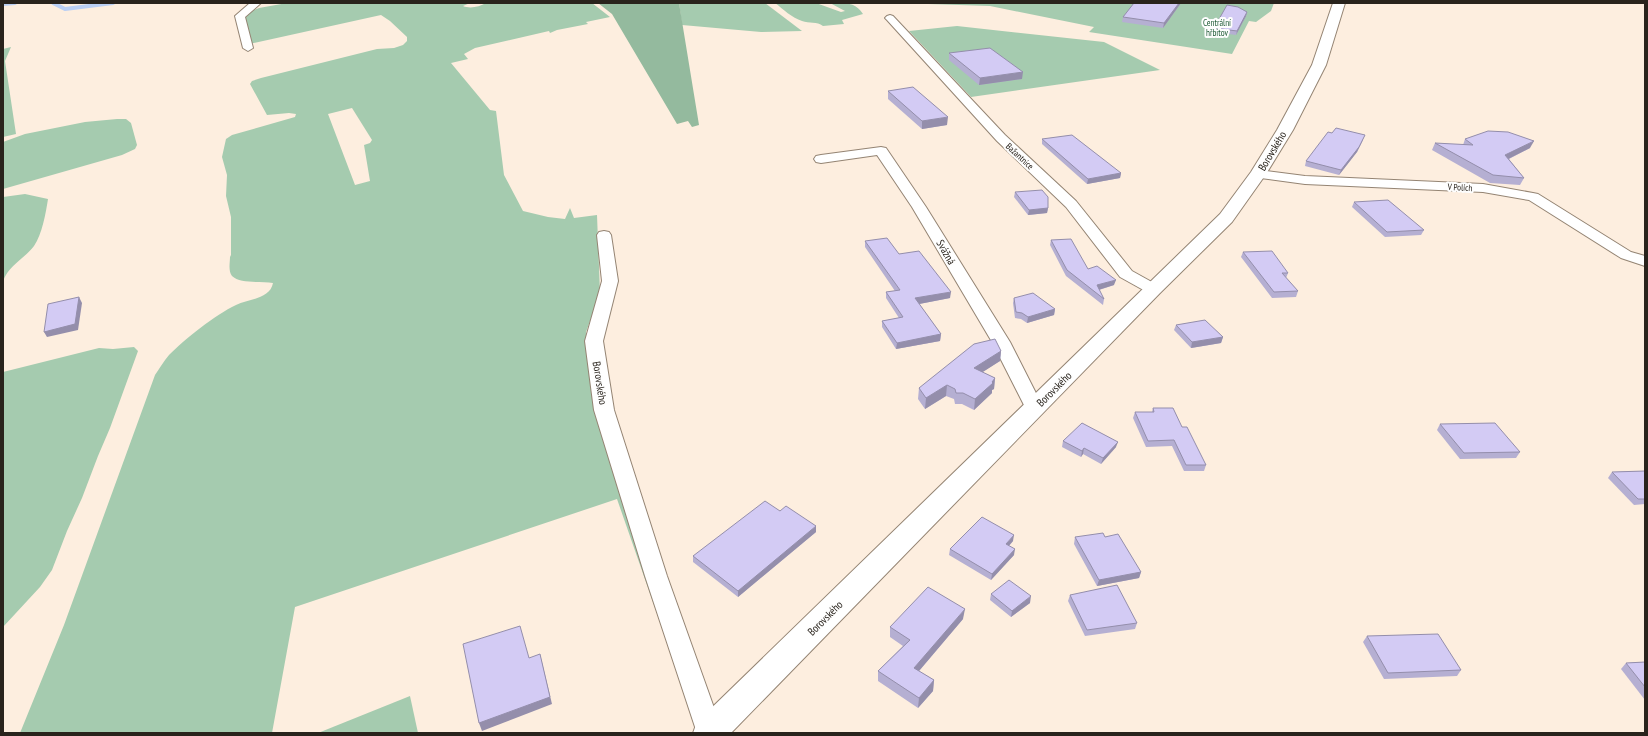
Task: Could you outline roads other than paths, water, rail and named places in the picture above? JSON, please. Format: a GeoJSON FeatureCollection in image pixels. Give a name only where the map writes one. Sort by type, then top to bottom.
{"type":"FeatureCollection","features":[{"type":"Feature","properties":{"kind":"main road","name":"Borovského"},"geometry":{"type":"LineString","coordinates":[[710,733],[1035,409],[1152,290],[1226,218],[1258,174],[1285,130],[1319,65],[1339,3]]}},
{"type":"Feature","properties":{"kind":"street"},"geometry":{"type":"LineString","coordinates":[[248,48],[240,16],[256,3]]}},
{"type":"Feature","properties":{"kind":"street","name":"Bažantnice"},"geometry":{"type":"LineString","coordinates":[[890,18],[1001,138],[1071,204],[1126,274],[1152,290]]}},
{"type":"Feature","properties":{"kind":"street","name":"Svážná"},"geometry":{"type":"LineString","coordinates":[[821,158],[881,151],[920,207],[956,270],[1001,342],[1035,409]]}},
{"type":"Feature","properties":{"kind":"street","name":"V Polích"},"geometry":{"type":"LineString","coordinates":[[1258,174],[1304,180],[1484,188],[1533,197],[1626,255],[1645,261]]}},
{"type":"Feature","properties":{"kind":"street","name":"Borovského"},"geometry":{"type":"LineString","coordinates":[[604,235],[610,281],[594,341],[604,410],[656,576],[710,733]]}},
{"type":"Feature","properties":{"kind":"waterway"},"geometry":{"type":"LineString","coordinates":[[3,4],[15,3]]}},
{"type":"Feature","properties":{"kind":"waterway"},"geometry":{"type":"LineString","coordinates":[[53,3],[65,9],[113,3]]}},
{"type":"Feature","properties":{"kind":"park label","name":"Centrální hřbitov"},"geometry":{"type":"Point","coordinates":[1217,28]}}]}
